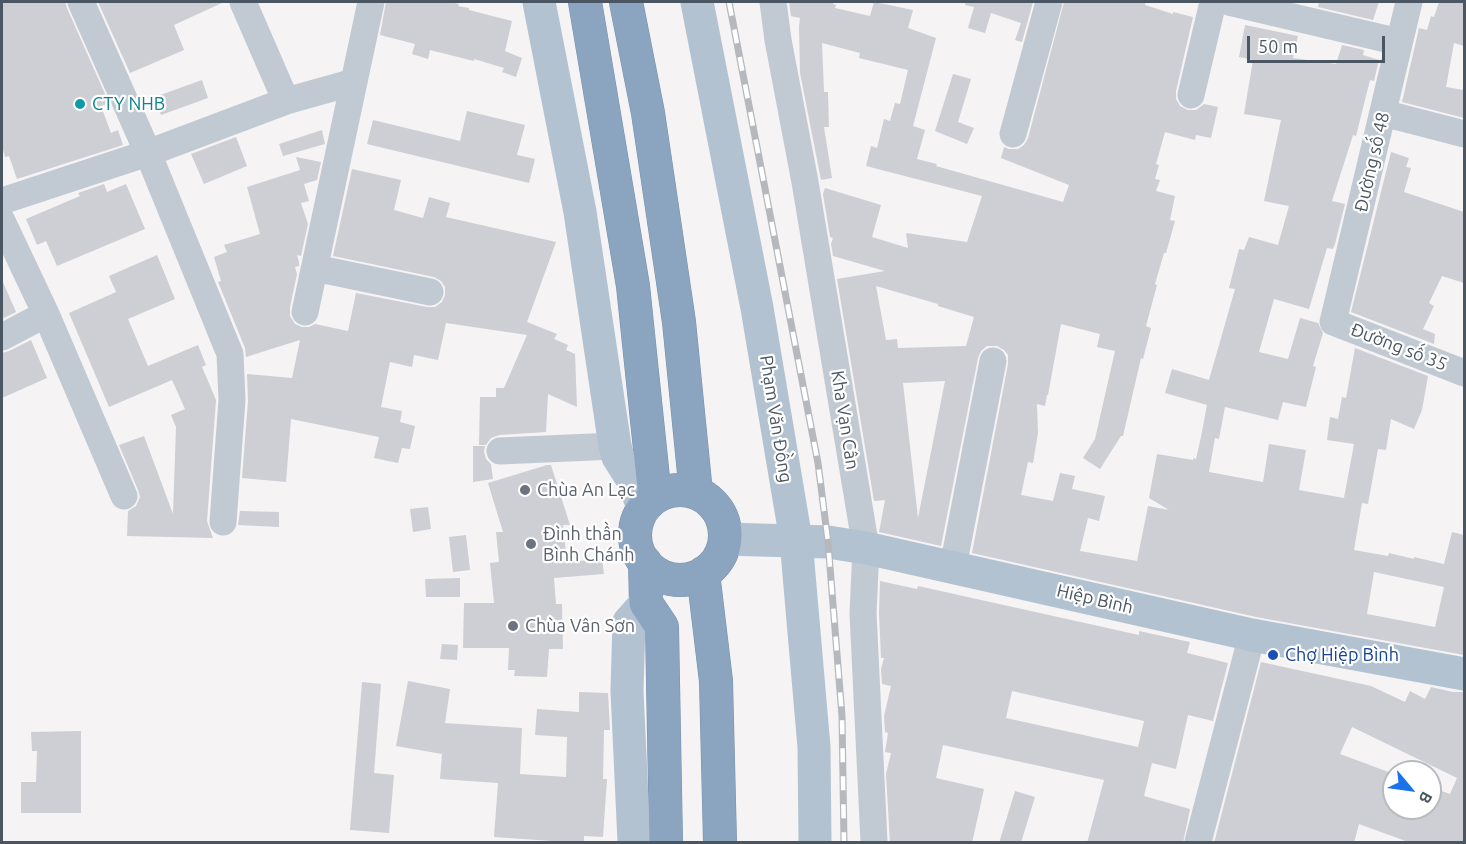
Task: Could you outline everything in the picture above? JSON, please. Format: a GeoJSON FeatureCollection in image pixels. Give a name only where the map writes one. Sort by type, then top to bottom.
{"type":"FeatureCollection","features":[{"type":"Feature","properties":{"kind":"highway"},"geometry":{"type":"LineString","coordinates":[[585,2],[633,286],[650,503]]}},
{"type":"Feature","properties":{"kind":"highway"},"geometry":{"type":"LineString","coordinates":[[626,2],[648,113],[679,322],[696,492]]}},
{"type":"Feature","properties":{"kind":"highway"},"geometry":{"type":"LineString","coordinates":[[678,490],[696,492],[707,498],[718,511],[724,526],[725,538],[717,562],[703,573],[688,579],[675,580],[660,574],[645,562],[640,554],[636,536],[637,522],[650,503],[678,490]]}},
{"type":"Feature","properties":{"kind":"highway"},"geometry":{"type":"LineString","coordinates":[[645,562],[646,603],[662,627],[666,843]]}},
{"type":"Feature","properties":{"kind":"highway"},"geometry":{"type":"LineString","coordinates":[[703,573],[716,681],[720,843]]}},
{"type":"Feature","properties":{"kind":"main road"},"geometry":{"type":"LineString","coordinates":[[539,2],[580,212],[615,446],[618,457],[650,503]]}},
{"type":"Feature","properties":{"kind":"main road","name":"Phạm Văn Đồng"},"geometry":{"type":"LineString","coordinates":[[697,2],[758,308],[796,540],[814,747],[815,843]]}},
{"type":"Feature","properties":{"kind":"main road","name":"Hiệp Bình"},"geometry":{"type":"LineString","coordinates":[[725,538],[796,540],[866,548],[1252,635],[1464,674]]}},
{"type":"Feature","properties":{"kind":"main road"},"geometry":{"type":"LineString","coordinates":[[634,843],[627,691],[630,622],[646,603]]}},
{"type":"Feature","properties":{"kind":"street"},"geometry":{"type":"LineString","coordinates":[[81,2],[148,153],[230,354],[232,400],[223,522]]}},
{"type":"Feature","properties":{"kind":"street"},"geometry":{"type":"LineString","coordinates":[[243,2],[286,101]]}},
{"type":"Feature","properties":{"kind":"street"},"geometry":{"type":"LineString","coordinates":[[305,312],[371,2]]}},
{"type":"Feature","properties":{"kind":"street","name":"Kha Vạn Cân"},"geometry":{"type":"LineString","coordinates":[[774,2],[778,40],[805,182],[866,548],[863,613],[874,843]]}},
{"type":"Feature","properties":{"kind":"street"},"geometry":{"type":"LineString","coordinates":[[1013,134],[1049,2]]}},
{"type":"Feature","properties":{"kind":"street"},"geometry":{"type":"LineString","coordinates":[[1191,95],[1213,2]]}},
{"type":"Feature","properties":{"kind":"street"},"geometry":{"type":"LineString","coordinates":[[1229,2],[1399,42]]}},
{"type":"Feature","properties":{"kind":"street","name":"Đường số 48"},"geometry":{"type":"LineString","coordinates":[[1333,322],[1409,2]]}},
{"type":"Feature","properties":{"kind":"street"},"geometry":{"type":"LineString","coordinates":[[2,201],[148,153],[286,101],[354,82]]}},
{"type":"Feature","properties":{"kind":"street"},"geometry":{"type":"LineString","coordinates":[[1383,113],[1464,134]]}},
{"type":"Feature","properties":{"kind":"street"},"geometry":{"type":"LineString","coordinates":[[2,221],[46,314],[124,496]]}},
{"type":"Feature","properties":{"kind":"street"},"geometry":{"type":"LineString","coordinates":[[315,268],[430,292]]}},
{"type":"Feature","properties":{"kind":"street"},"geometry":{"type":"LineString","coordinates":[[2,337],[46,314]]}},
{"type":"Feature","properties":{"kind":"street","name":"Đường số 35"},"geometry":{"type":"LineString","coordinates":[[1333,322],[1464,373]]}},
{"type":"Feature","properties":{"kind":"street"},"geometry":{"type":"LineString","coordinates":[[953,567],[993,361]]}},
{"type":"Feature","properties":{"kind":"street"},"geometry":{"type":"LineString","coordinates":[[500,451],[615,446]]}},
{"type":"Feature","properties":{"kind":"street"},"geometry":{"type":"LineString","coordinates":[[1198,843],[1252,635]]}},
{"type":"Feature","properties":{"kind":"building"},"geometry":{"type":"Polygon","coordinates":[[[2,2],[65,2],[109,103],[101,106],[111,133],[118,130],[123,145],[17,179],[9,156],[5,157],[2,146],[2,2]]]}},
{"type":"Feature","properties":{"kind":"building"},"geometry":{"type":"Polygon","coordinates":[[[98,2],[224,2],[174,25],[184,50],[130,73],[98,2]]]}},
{"type":"Feature","properties":{"kind":"building"},"geometry":{"type":"Polygon","coordinates":[[[386,2],[450,2],[469,8],[469,10],[512,21],[505,51],[522,58],[516,77],[502,72],[504,68],[474,59],[474,61],[430,50],[428,59],[412,54],[415,44],[380,35],[386,2]]]}},
{"type":"Feature","properties":{"kind":"building"},"geometry":{"type":"Polygon","coordinates":[[[789,2],[834,2],[835,8],[870,16],[874,2],[913,10],[908,28],[936,38],[913,126],[925,130],[917,159],[1063,202],[1069,185],[1001,158],[1004,147],[1018,149],[1028,138],[1064,2],[1146,2],[1145,5],[1173,14],[1173,12],[1193,17],[1176,99],[1180,106],[1188,110],[1196,110],[1204,104],[1218,107],[1211,138],[1196,135],[1195,140],[1165,132],[1156,164],[1159,165],[1155,179],[1160,180],[1156,191],[1175,196],[1170,220],[1175,221],[1155,284],[1157,285],[1146,326],[1151,328],[1143,359],[1141,358],[1123,436],[1100,469],[1083,458],[1095,439],[1115,351],[1097,347],[1100,334],[1061,324],[1045,406],[1037,404],[1038,433],[1033,463],[1028,462],[1021,495],[1053,501],[1060,473],[1075,476],[1072,489],[1105,496],[1099,521],[1088,518],[1080,551],[1137,561],[1148,506],[1169,510],[1149,498],[1157,454],[1196,459],[1207,405],[1165,393],[1172,369],[1209,380],[1235,289],[1229,288],[1239,249],[1244,250],[1249,237],[1278,245],[1289,206],[1264,201],[1281,120],[1244,114],[1253,60],[1239,57],[1245,25],[1298,36],[1293,58],[1336,64],[1342,45],[1364,50],[1363,55],[1379,60],[1374,81],[1370,80],[1356,136],[1353,135],[1332,201],[1345,204],[1335,244],[1333,249],[1327,248],[1309,309],[1274,299],[1259,352],[1288,359],[1300,318],[1318,323],[1323,333],[1313,366],[1316,367],[1306,407],[1283,402],[1278,420],[1225,407],[1219,439],[1215,438],[1209,472],[1263,482],[1269,444],[1306,450],[1299,490],[1344,498],[1354,444],[1327,440],[1330,417],[1338,419],[1342,397],[1346,398],[1355,348],[1428,376],[1422,410],[1414,429],[1391,419],[1386,450],[1378,449],[1368,504],[1362,503],[1354,550],[1388,556],[1389,553],[1444,564],[1452,532],[1464,535],[1464,655],[1256,617],[972,553],[1008,364],[1008,355],[997,346],[987,346],[978,358],[941,546],[879,532],[885,500],[874,501],[837,279],[885,271],[833,256],[831,244],[833,238],[830,237],[823,194],[825,188],[881,205],[872,237],[908,248],[906,233],[967,242],[982,196],[866,166],[871,146],[877,148],[884,119],[890,121],[895,103],[900,104],[908,70],[859,58],[860,53],[822,43],[824,92],[828,92],[829,127],[824,127],[832,178],[821,180],[800,73],[800,18],[791,16],[789,2]],[[876,286],[886,340],[897,339],[898,348],[966,346],[974,317],[876,286]],[[945,381],[903,383],[918,518],[945,381]],[[1374,572],[1367,614],[1435,627],[1444,587],[1374,572]]]}},
{"type":"Feature","properties":{"kind":"building"},"geometry":{"type":"Polygon","coordinates":[[[966,2],[1033,2],[1022,42],[1015,40],[1021,23],[991,13],[985,33],[968,28],[974,7],[965,5],[966,2]]]}},
{"type":"Feature","properties":{"kind":"building"},"geometry":{"type":"Polygon","coordinates":[[[1319,2],[1379,2],[1373,20],[1318,7],[1319,2]]]}},
{"type":"Feature","properties":{"kind":"building"},"geometry":{"type":"Polygon","coordinates":[[[1439,2],[1464,2],[1464,46],[1454,43],[1446,87],[1464,90],[1464,118],[1402,102],[1419,28],[1427,30],[1431,16],[1434,17],[1439,2]]]}},
{"type":"Feature","properties":{"kind":"building"},"geometry":{"type":"Polygon","coordinates":[[[953,74],[971,79],[958,122],[974,128],[967,144],[935,131],[953,74]]]}},
{"type":"Feature","properties":{"kind":"building"},"geometry":{"type":"Polygon","coordinates":[[[202,80],[208,98],[161,115],[155,97],[202,80]]]}},
{"type":"Feature","properties":{"kind":"building"},"geometry":{"type":"Polygon","coordinates":[[[467,111],[525,125],[517,155],[535,159],[529,183],[367,144],[373,120],[460,141],[467,111]]]}},
{"type":"Feature","properties":{"kind":"building"},"geometry":{"type":"Polygon","coordinates":[[[322,130],[325,144],[283,156],[279,144],[322,130]]]}},
{"type":"Feature","properties":{"kind":"building"},"geometry":{"type":"Polygon","coordinates":[[[236,137],[247,166],[204,184],[191,154],[236,137]]]}},
{"type":"Feature","properties":{"kind":"building"},"geometry":{"type":"Polygon","coordinates":[[[1391,152],[1409,158],[1406,167],[1411,168],[1404,192],[1464,212],[1464,283],[1442,276],[1429,303],[1434,306],[1423,329],[1435,334],[1434,344],[1351,312],[1391,152]]]}},
{"type":"Feature","properties":{"kind":"building"},"geometry":{"type":"Polygon","coordinates":[[[296,157],[321,162],[317,180],[304,184],[309,201],[301,203],[308,224],[301,256],[297,255],[299,266],[295,267],[297,274],[290,316],[295,324],[309,327],[315,324],[348,331],[356,293],[427,307],[435,307],[442,302],[445,287],[434,277],[333,256],[352,169],[401,180],[394,210],[423,218],[429,197],[450,203],[446,217],[556,242],[527,322],[557,334],[554,339],[568,345],[566,350],[575,354],[577,407],[548,394],[546,432],[499,435],[491,438],[486,445],[479,445],[480,397],[496,397],[496,388],[504,388],[527,335],[446,323],[438,360],[414,355],[412,367],[390,362],[381,407],[402,411],[400,422],[415,426],[410,449],[402,448],[398,463],[374,458],[379,437],[291,419],[286,482],[242,478],[248,401],[247,374],[292,378],[300,340],[246,357],[245,348],[218,282],[221,281],[214,257],[227,252],[224,245],[260,234],[247,187],[300,170],[296,157]]]}},
{"type":"Feature","properties":{"kind":"building"},"geometry":{"type":"Polygon","coordinates":[[[104,184],[107,192],[126,184],[145,229],[57,266],[46,241],[37,245],[26,219],[80,196],[78,193],[104,184]]]}},
{"type":"Feature","properties":{"kind":"building"},"geometry":{"type":"Polygon","coordinates":[[[157,255],[175,299],[128,319],[148,366],[198,345],[206,365],[202,367],[216,400],[207,521],[213,538],[127,536],[128,511],[136,506],[140,497],[119,445],[144,436],[173,514],[176,427],[171,415],[185,409],[172,380],[109,407],[69,313],[116,292],[109,276],[157,255]]]}},
{"type":"Feature","properties":{"kind":"building"},"geometry":{"type":"Polygon","coordinates":[[[2,280],[16,312],[2,319],[2,280]]]}},
{"type":"Feature","properties":{"kind":"building"},"geometry":{"type":"Polygon","coordinates":[[[31,340],[47,378],[2,398],[2,353],[31,340]]]}},
{"type":"Feature","properties":{"kind":"building"},"geometry":{"type":"Polygon","coordinates":[[[473,446],[485,446],[484,452],[491,464],[493,479],[473,482],[473,446]]]}},
{"type":"Feature","properties":{"kind":"building"},"geometry":{"type":"Polygon","coordinates":[[[551,465],[570,525],[563,525],[567,562],[602,559],[604,574],[554,578],[556,604],[562,604],[563,649],[549,649],[547,677],[514,676],[515,670],[508,670],[509,648],[463,648],[464,603],[494,603],[490,563],[499,562],[496,532],[503,532],[488,483],[551,465]]]}},
{"type":"Feature","properties":{"kind":"building"},"geometry":{"type":"Polygon","coordinates":[[[428,507],[431,529],[413,532],[410,509],[428,507]]]}},
{"type":"Feature","properties":{"kind":"building"},"geometry":{"type":"Polygon","coordinates":[[[240,511],[279,512],[279,527],[238,525],[240,511]]]}},
{"type":"Feature","properties":{"kind":"building"},"geometry":{"type":"Polygon","coordinates":[[[466,535],[470,570],[453,572],[449,537],[466,535]]]}},
{"type":"Feature","properties":{"kind":"building"},"geometry":{"type":"Polygon","coordinates":[[[460,578],[460,597],[426,597],[425,579],[460,578]]]}},
{"type":"Feature","properties":{"kind":"building"},"geometry":{"type":"Polygon","coordinates":[[[880,581],[917,589],[918,586],[1139,635],[1139,631],[1190,642],[1187,653],[1228,663],[1213,721],[1188,715],[1176,769],[1152,763],[1144,796],[1190,809],[1183,843],[1087,843],[1104,780],[943,745],[936,778],[984,789],[972,843],[890,843],[886,774],[891,753],[885,752],[888,733],[885,732],[884,716],[891,686],[882,684],[881,669],[884,658],[881,658],[880,581]],[[1012,691],[1006,718],[1138,747],[1144,721],[1012,691]]]}},
{"type":"Feature","properties":{"kind":"building"},"geometry":{"type":"Polygon","coordinates":[[[442,644],[458,645],[457,660],[440,659],[442,644]]]}},
{"type":"Feature","properties":{"kind":"building"},"geometry":{"type":"Polygon","coordinates":[[[1261,662],[1371,686],[1405,702],[1410,691],[1425,699],[1431,687],[1464,692],[1464,843],[1411,843],[1359,824],[1354,843],[1214,843],[1261,662]]]}},
{"type":"Feature","properties":{"kind":"building"},"geometry":{"type":"Polygon","coordinates":[[[408,681],[450,689],[445,723],[522,728],[520,774],[566,777],[567,737],[535,735],[537,709],[579,712],[579,692],[608,693],[610,730],[604,730],[603,779],[607,779],[603,837],[584,836],[584,843],[551,843],[552,841],[494,837],[498,783],[440,779],[442,754],[396,746],[408,681]]]}},
{"type":"Feature","properties":{"kind":"building"},"geometry":{"type":"Polygon","coordinates":[[[362,682],[381,684],[374,773],[394,775],[389,833],[350,830],[362,682]]]}},
{"type":"Feature","properties":{"kind":"building"},"geometry":{"type":"Polygon","coordinates":[[[81,731],[81,813],[21,813],[21,782],[36,782],[37,751],[32,751],[31,732],[81,731]]]}},
{"type":"Feature","properties":{"kind":"building"},"geometry":{"type":"Polygon","coordinates":[[[1015,791],[1035,797],[1021,843],[999,843],[1015,791]]]}},
{"type":"Feature","properties":{"kind":"railway"},"geometry":{"type":"LineString","coordinates":[[729,2],[818,463],[828,542],[842,716],[844,842]]}},
{"type":"Feature","properties":{"kind":"place","name":"CTY NHB"},"geometry":{"type":"Point","coordinates":[80,104]}},
{"type":"Feature","properties":{"kind":"place","name":"Chùa An Lạc"},"geometry":{"type":"Point","coordinates":[525,490]}},
{"type":"Feature","properties":{"kind":"place","name":"Đình thần Bình Chánh"},"geometry":{"type":"Point","coordinates":[531,544]}},
{"type":"Feature","properties":{"kind":"place","name":"Chùa Vân Sơn"},"geometry":{"type":"Point","coordinates":[513,626]}},
{"type":"Feature","properties":{"kind":"place","name":"Chợ Hiệp Bình"},"geometry":{"type":"Point","coordinates":[1273,655]}}]}
